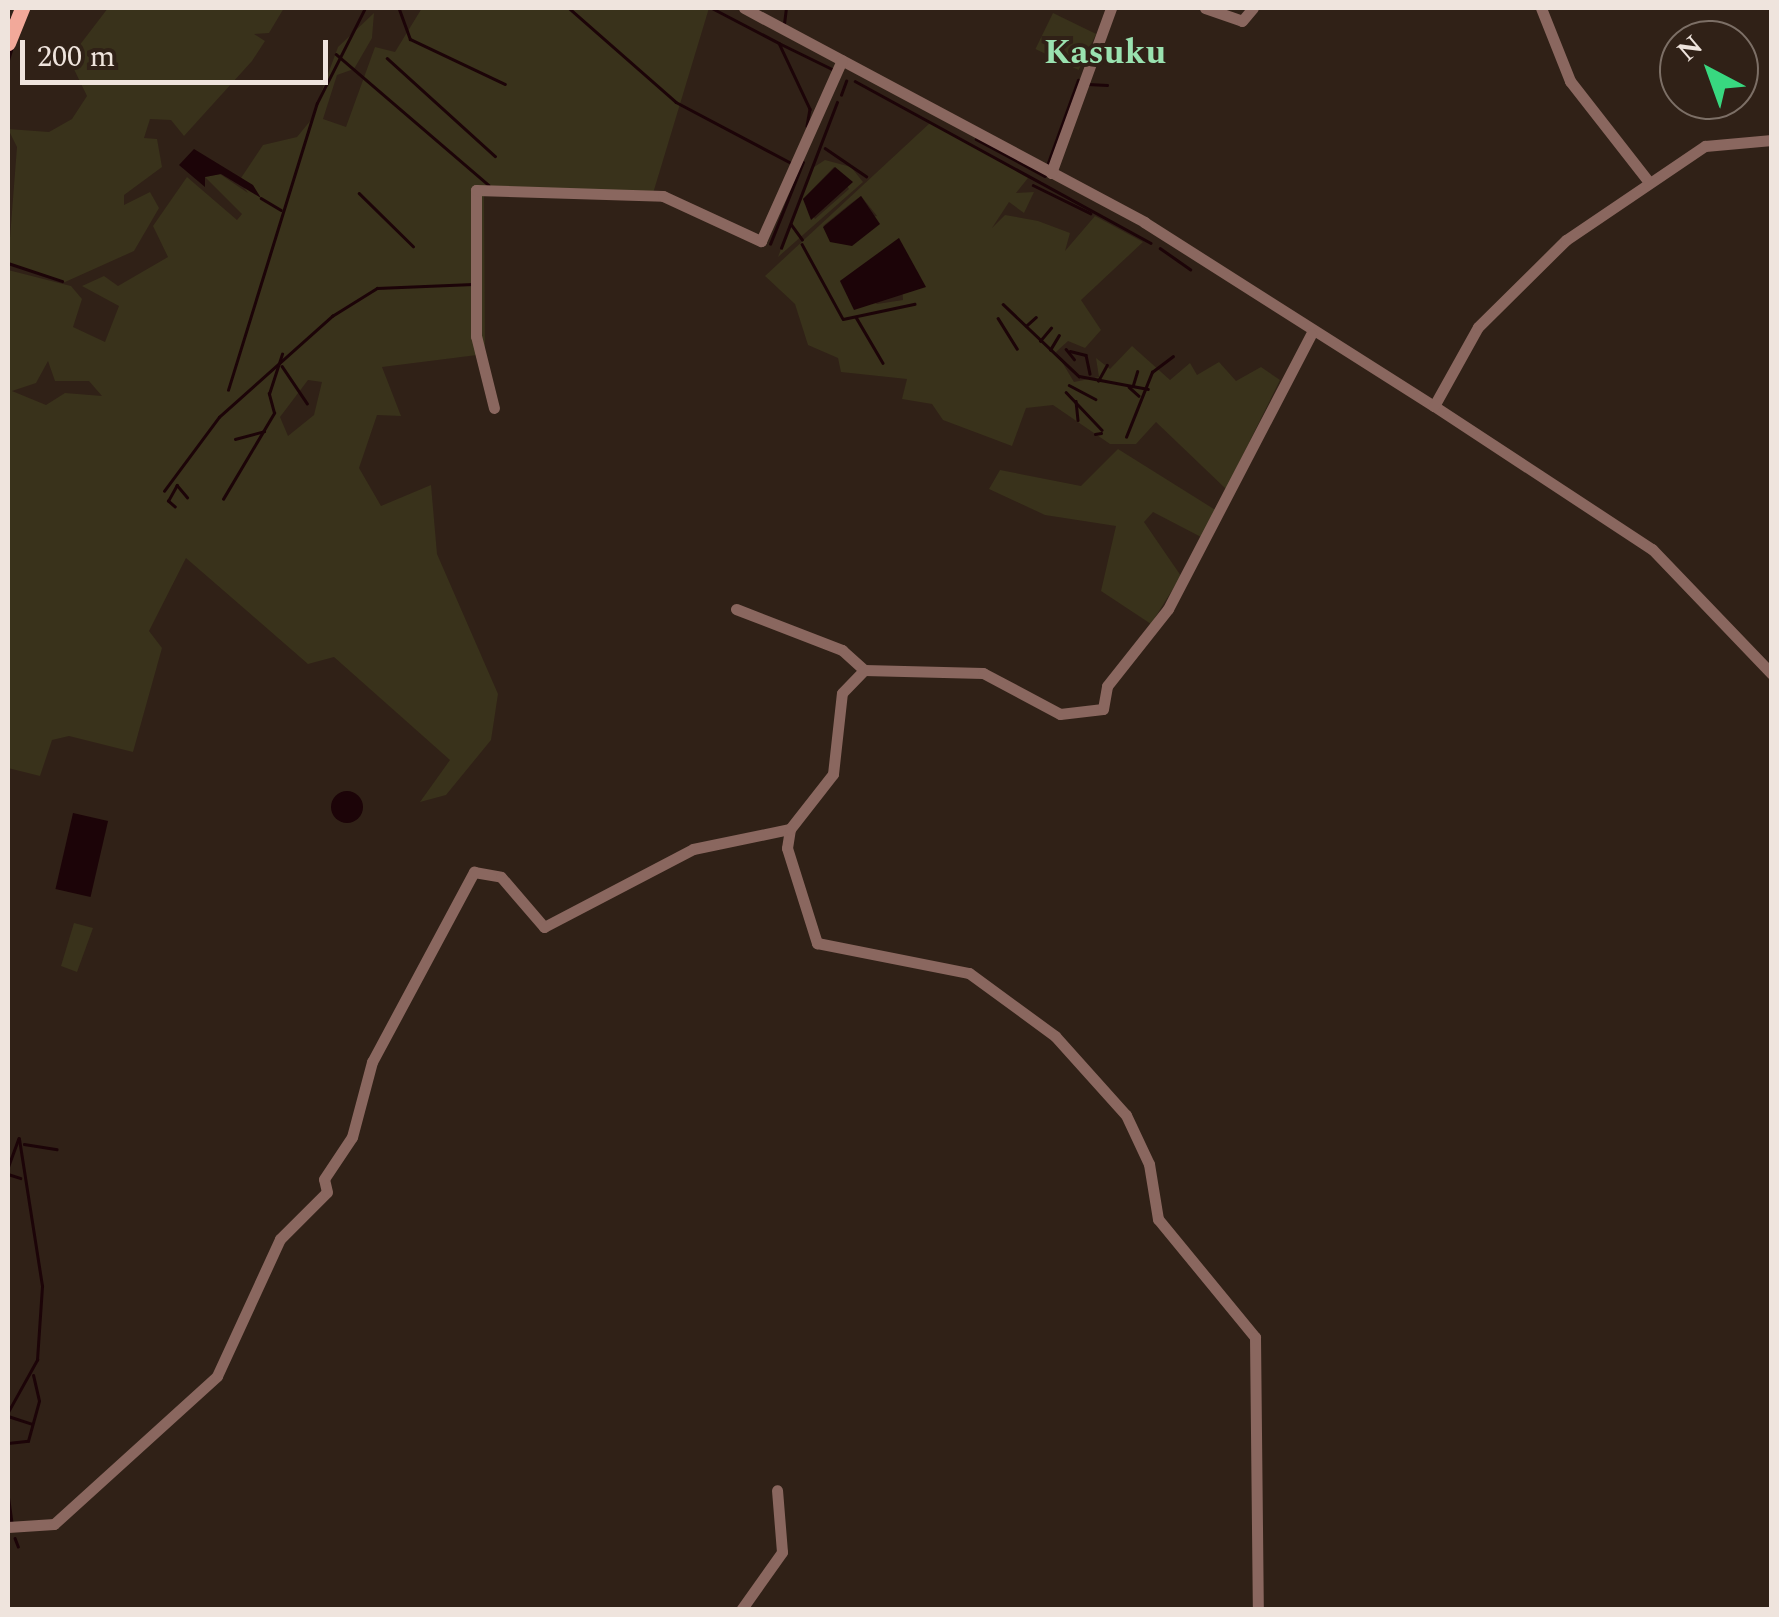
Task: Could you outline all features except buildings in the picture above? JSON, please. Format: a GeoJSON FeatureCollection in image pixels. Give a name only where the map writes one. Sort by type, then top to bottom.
{"type":"FeatureCollection","features":[{"type":"Feature","properties":{"kind":"main road"},"geometry":{"type":"LineString","coordinates":[[8,43],[22,8]]}},
{"type":"Feature","properties":{"kind":"street"},"geometry":{"type":"LineString","coordinates":[[744,8],[1144,222],[1311,334],[1434,406],[1652,549],[1772,674]]}},
{"type":"Feature","properties":{"kind":"street"},"geometry":{"type":"LineString","coordinates":[[1051,173],[1111,8]]}},
{"type":"Feature","properties":{"kind":"street"},"geometry":{"type":"LineString","coordinates":[[1205,8],[1242,21],[1253,8]]}},
{"type":"Feature","properties":{"kind":"street"},"geometry":{"type":"LineString","coordinates":[[1541,8],[1570,81],[1648,181]]}},
{"type":"Feature","properties":{"kind":"street"},"geometry":{"type":"LineString","coordinates":[[494,408],[476,336],[476,190],[663,196],[768,239],[842,60]]}},
{"type":"Feature","properties":{"kind":"street"},"geometry":{"type":"LineString","coordinates":[[1434,406],[1478,327],[1566,240],[1705,146],[1772,140]]}},
{"type":"Feature","properties":{"kind":"street"},"geometry":{"type":"LineString","coordinates":[[736,609],[842,650],[864,670],[983,673],[1060,714],[1103,709],[1107,686],[1168,609],[1311,334]]}},
{"type":"Feature","properties":{"kind":"street"},"geometry":{"type":"LineString","coordinates":[[864,670],[842,693],[834,774],[790,829],[787,848],[817,943],[969,973],[1055,1036],[1126,1116],[1149,1164],[1158,1219],[1254,1338],[1258,1610]]}},
{"type":"Feature","properties":{"kind":"street"},"geometry":{"type":"LineString","coordinates":[[8,1527],[54,1524],[217,1376],[280,1239],[328,1192],[324,1179],[352,1137],[372,1062],[474,872],[502,877],[544,927],[693,849],[760,840],[790,829]]}},
{"type":"Feature","properties":{"kind":"street"},"geometry":{"type":"LineString","coordinates":[[760,840],[787,848]]}},
{"type":"Feature","properties":{"kind":"street"},"geometry":{"type":"LineString","coordinates":[[741,1610],[782,1552],[777,1490]]}},
{"type":"Feature","properties":{"kind":"shaded area"},"geometry":{"type":"Polygon","coordinates":[[[108,8],[284,8],[269,33],[254,34],[265,41],[252,61],[184,136],[171,120],[150,119],[144,138],[157,139],[162,167],[124,195],[124,205],[150,192],[159,208],[134,251],[65,282],[8,264],[17,147],[8,129],[49,132],[72,119],[87,96],[69,59],[108,8]]]}},
{"type":"Feature","properties":{"kind":"shaded area"},"geometry":{"type":"Polygon","coordinates":[[[422,8],[709,8],[651,200],[484,194],[485,354],[382,367],[401,416],[377,415],[359,468],[381,506],[431,485],[437,554],[498,694],[491,740],[446,795],[420,802],[450,760],[334,657],[308,664],[186,558],[149,631],[162,648],[133,752],[69,736],[52,740],[40,776],[8,768],[8,270],[71,286],[82,299],[73,327],[105,342],[119,306],[82,286],[104,276],[118,286],[168,257],[153,226],[187,177],[237,220],[242,214],[205,177],[220,174],[248,193],[239,181],[263,145],[297,137],[311,120],[338,47],[374,13],[372,38],[354,69],[337,75],[323,119],[346,127],[375,47],[395,52],[422,8]],[[48,361],[36,383],[12,391],[46,405],[65,393],[102,396],[89,381],[55,381],[48,361]],[[308,380],[280,417],[288,436],[314,415],[322,382],[308,380]]]}},
{"type":"Feature","properties":{"kind":"shaded area"},"geometry":{"type":"Polygon","coordinates":[[[1053,13],[1096,34],[1079,70],[1035,49],[1053,13]]]}},
{"type":"Feature","properties":{"kind":"shaded area"},"geometry":{"type":"Polygon","coordinates":[[[931,122],[1028,178],[1016,193],[1034,192],[1024,213],[1009,202],[992,228],[1005,215],[1038,221],[1070,233],[1065,251],[1095,216],[1143,242],[1081,300],[1101,330],[1085,348],[1068,341],[1056,352],[1074,382],[1099,377],[1096,358],[1110,369],[1132,346],[1170,380],[1190,363],[1197,375],[1219,362],[1236,381],[1261,367],[1280,380],[1226,489],[1156,422],[1136,444],[1110,444],[1053,405],[1026,408],[1012,446],[943,420],[932,404],[902,399],[907,379],[841,372],[838,358],[808,345],[795,304],[765,276],[931,122]],[[861,196],[850,204],[823,226],[877,216],[861,196]],[[899,238],[840,281],[877,304],[903,300],[899,238]]]}},
{"type":"Feature","properties":{"kind":"shaded area"},"geometry":{"type":"Polygon","coordinates":[[[194,149],[253,185],[261,198],[221,174],[205,177],[205,187],[179,165],[194,149]]]}},
{"type":"Feature","properties":{"kind":"shaded area"},"geometry":{"type":"Polygon","coordinates":[[[825,160],[851,167],[863,182],[778,257],[811,169],[825,160]],[[834,167],[803,199],[815,219],[849,189],[834,167]]]}},
{"type":"Feature","properties":{"kind":"shaded area"},"geometry":{"type":"Polygon","coordinates":[[[835,167],[853,182],[811,220],[803,199],[835,167]]]}},
{"type":"Feature","properties":{"kind":"shaded area"},"geometry":{"type":"Polygon","coordinates":[[[861,196],[880,224],[852,246],[830,242],[823,227],[861,196]]]}},
{"type":"Feature","properties":{"kind":"shaded area"},"geometry":{"type":"Polygon","coordinates":[[[899,238],[926,287],[854,310],[840,281],[899,238]]]}},
{"type":"Feature","properties":{"kind":"shaded area"},"geometry":{"type":"Polygon","coordinates":[[[1118,449],[1217,511],[1203,538],[1153,512],[1144,522],[1181,576],[1151,624],[1101,591],[1116,526],[1045,515],[989,489],[1000,470],[1081,486],[1118,449]]]}},
{"type":"Feature","properties":{"kind":"shaded area"},"geometry":{"type":"Polygon","coordinates":[[[347,791],[358,796],[363,807],[358,818],[347,823],[336,818],[331,807],[336,796],[347,791]]]}},
{"type":"Feature","properties":{"kind":"shaded area"},"geometry":{"type":"Polygon","coordinates":[[[73,813],[108,821],[91,897],[55,889],[73,813]]]}},
{"type":"Feature","properties":{"kind":"shaded area"},"geometry":{"type":"Polygon","coordinates":[[[74,923],[93,928],[77,972],[61,966],[74,923]]]}},
{"type":"Feature","properties":{"kind":"waterway"},"geometry":{"type":"LineString","coordinates":[[228,390],[317,103],[365,8]]}},
{"type":"Feature","properties":{"kind":"waterway"},"geometry":{"type":"LineString","coordinates":[[399,8],[410,39],[505,84]]}},
{"type":"Feature","properties":{"kind":"waterway"},"geometry":{"type":"LineString","coordinates":[[569,8],[676,102],[791,163]]}},
{"type":"Feature","properties":{"kind":"waterway"},"geometry":{"type":"LineString","coordinates":[[712,8],[779,43],[810,109],[807,126]]}},
{"type":"Feature","properties":{"kind":"waterway"},"geometry":{"type":"LineString","coordinates":[[784,24],[786,8]]}},
{"type":"Feature","properties":{"kind":"waterway"},"geometry":{"type":"LineString","coordinates":[[781,44],[832,69]]}},
{"type":"Feature","properties":{"kind":"waterway"},"geometry":{"type":"LineString","coordinates":[[8,60],[12,47]]}},
{"type":"Feature","properties":{"kind":"waterway"},"geometry":{"type":"LineString","coordinates":[[336,54],[489,185]]}},
{"type":"Feature","properties":{"kind":"waterway"},"geometry":{"type":"LineString","coordinates":[[387,58],[495,156]]}},
{"type":"Feature","properties":{"kind":"waterway"},"geometry":{"type":"LineString","coordinates":[[1048,163],[1078,80]]}},
{"type":"Feature","properties":{"kind":"waterway"},"geometry":{"type":"LineString","coordinates":[[841,95],[846,81]]}},
{"type":"Feature","properties":{"kind":"waterway"},"geometry":{"type":"LineString","coordinates":[[855,81],[1151,243]]}},
{"type":"Feature","properties":{"kind":"waterway"},"geometry":{"type":"LineString","coordinates":[[1088,84],[1107,85]]}},
{"type":"Feature","properties":{"kind":"waterway"},"geometry":{"type":"LineString","coordinates":[[781,248],[837,102]]}},
{"type":"Feature","properties":{"kind":"waterway"},"geometry":{"type":"LineString","coordinates":[[976,139],[1045,176]]}},
{"type":"Feature","properties":{"kind":"waterway"},"geometry":{"type":"LineString","coordinates":[[825,148],[866,176]]}},
{"type":"Feature","properties":{"kind":"waterway"},"geometry":{"type":"LineString","coordinates":[[770,244],[803,162]]}},
{"type":"Feature","properties":{"kind":"waterway"},"geometry":{"type":"LineString","coordinates":[[1033,185],[1090,213]]}},
{"type":"Feature","properties":{"kind":"waterway"},"geometry":{"type":"LineString","coordinates":[[359,193],[413,246]]}},
{"type":"Feature","properties":{"kind":"waterway"},"geometry":{"type":"LineString","coordinates":[[261,198],[281,210]]}},
{"type":"Feature","properties":{"kind":"waterway"},"geometry":{"type":"LineString","coordinates":[[791,224],[802,239]]}},
{"type":"Feature","properties":{"kind":"waterway"},"geometry":{"type":"LineString","coordinates":[[802,244],[843,319],[914,304]]}},
{"type":"Feature","properties":{"kind":"waterway"},"geometry":{"type":"LineString","coordinates":[[1160,248],[1190,269]]}},
{"type":"Feature","properties":{"kind":"waterway"},"geometry":{"type":"LineString","coordinates":[[8,263],[62,281]]}},
{"type":"Feature","properties":{"kind":"waterway"},"geometry":{"type":"LineString","coordinates":[[164,491],[219,417],[332,316],[377,288],[473,284]]}},
{"type":"Feature","properties":{"kind":"waterway"},"geometry":{"type":"LineString","coordinates":[[1003,304],[1079,376],[1148,389]]}},
{"type":"Feature","properties":{"kind":"waterway"},"geometry":{"type":"LineString","coordinates":[[856,317],[883,363]]}},
{"type":"Feature","properties":{"kind":"waterway"},"geometry":{"type":"LineString","coordinates":[[1026,326],[1036,317]]}},
{"type":"Feature","properties":{"kind":"waterway"},"geometry":{"type":"LineString","coordinates":[[998,318],[1017,349]]}},
{"type":"Feature","properties":{"kind":"waterway"},"geometry":{"type":"LineString","coordinates":[[1040,341],[1051,328]]}},
{"type":"Feature","properties":{"kind":"waterway"},"geometry":{"type":"LineString","coordinates":[[1050,350],[1059,335]]}},
{"type":"Feature","properties":{"kind":"waterway"},"geometry":{"type":"LineString","coordinates":[[1066,349],[1074,359]]}},
{"type":"Feature","properties":{"kind":"waterway"},"geometry":{"type":"LineString","coordinates":[[1070,351],[1086,355],[1090,374]]}},
{"type":"Feature","properties":{"kind":"waterway"},"geometry":{"type":"LineString","coordinates":[[223,499],[274,413],[269,394],[282,354]]}},
{"type":"Feature","properties":{"kind":"waterway"},"geometry":{"type":"LineString","coordinates":[[1126,437],[1152,372],[1173,356]]}},
{"type":"Feature","properties":{"kind":"waterway"},"geometry":{"type":"LineString","coordinates":[[1098,381],[1107,365]]}},
{"type":"Feature","properties":{"kind":"waterway"},"geometry":{"type":"LineString","coordinates":[[282,366],[307,403]]}},
{"type":"Feature","properties":{"kind":"waterway"},"geometry":{"type":"LineString","coordinates":[[1133,385],[1137,372]]}},
{"type":"Feature","properties":{"kind":"waterway"},"geometry":{"type":"LineString","coordinates":[[1069,385],[1095,399]]}},
{"type":"Feature","properties":{"kind":"waterway"},"geometry":{"type":"LineString","coordinates":[[1129,387],[1139,396]]}},
{"type":"Feature","properties":{"kind":"waterway"},"geometry":{"type":"LineString","coordinates":[[1066,392],[1102,430]]}},
{"type":"Feature","properties":{"kind":"waterway"},"geometry":{"type":"LineString","coordinates":[[1076,401],[1078,420]]}},
{"type":"Feature","properties":{"kind":"waterway"},"geometry":{"type":"LineString","coordinates":[[235,439],[264,431]]}},
{"type":"Feature","properties":{"kind":"waterway"},"geometry":{"type":"LineString","coordinates":[[1095,434],[1101,433]]}},
{"type":"Feature","properties":{"kind":"waterway"},"geometry":{"type":"LineString","coordinates":[[175,507],[168,501],[177,485],[187,497]]}},
{"type":"Feature","properties":{"kind":"waterway"},"geometry":{"type":"LineString","coordinates":[[8,1167],[18,1139]]}},
{"type":"Feature","properties":{"kind":"waterway"},"geometry":{"type":"LineString","coordinates":[[8,1412],[37,1360],[42,1286],[19,1139]]}},
{"type":"Feature","properties":{"kind":"waterway"},"geometry":{"type":"LineString","coordinates":[[24,1144],[57,1149]]}},
{"type":"Feature","properties":{"kind":"waterway"},"geometry":{"type":"LineString","coordinates":[[8,1174],[20,1178]]}},
{"type":"Feature","properties":{"kind":"waterway"},"geometry":{"type":"LineString","coordinates":[[8,1443],[28,1441],[39,1401],[33,1376]]}},
{"type":"Feature","properties":{"kind":"waterway"},"geometry":{"type":"LineString","coordinates":[[8,1416],[32,1424]]}},
{"type":"Feature","properties":{"kind":"waterway"},"geometry":{"type":"LineString","coordinates":[[8,1494],[12,1523]]}},
{"type":"Feature","properties":{"kind":"waterway"},"geometry":{"type":"LineString","coordinates":[[15,1538],[18,1546]]}},
{"type":"Feature","properties":{"kind":"district","name":"Kasuku"},"geometry":{"type":"Point","coordinates":[1105,53]}}]}
